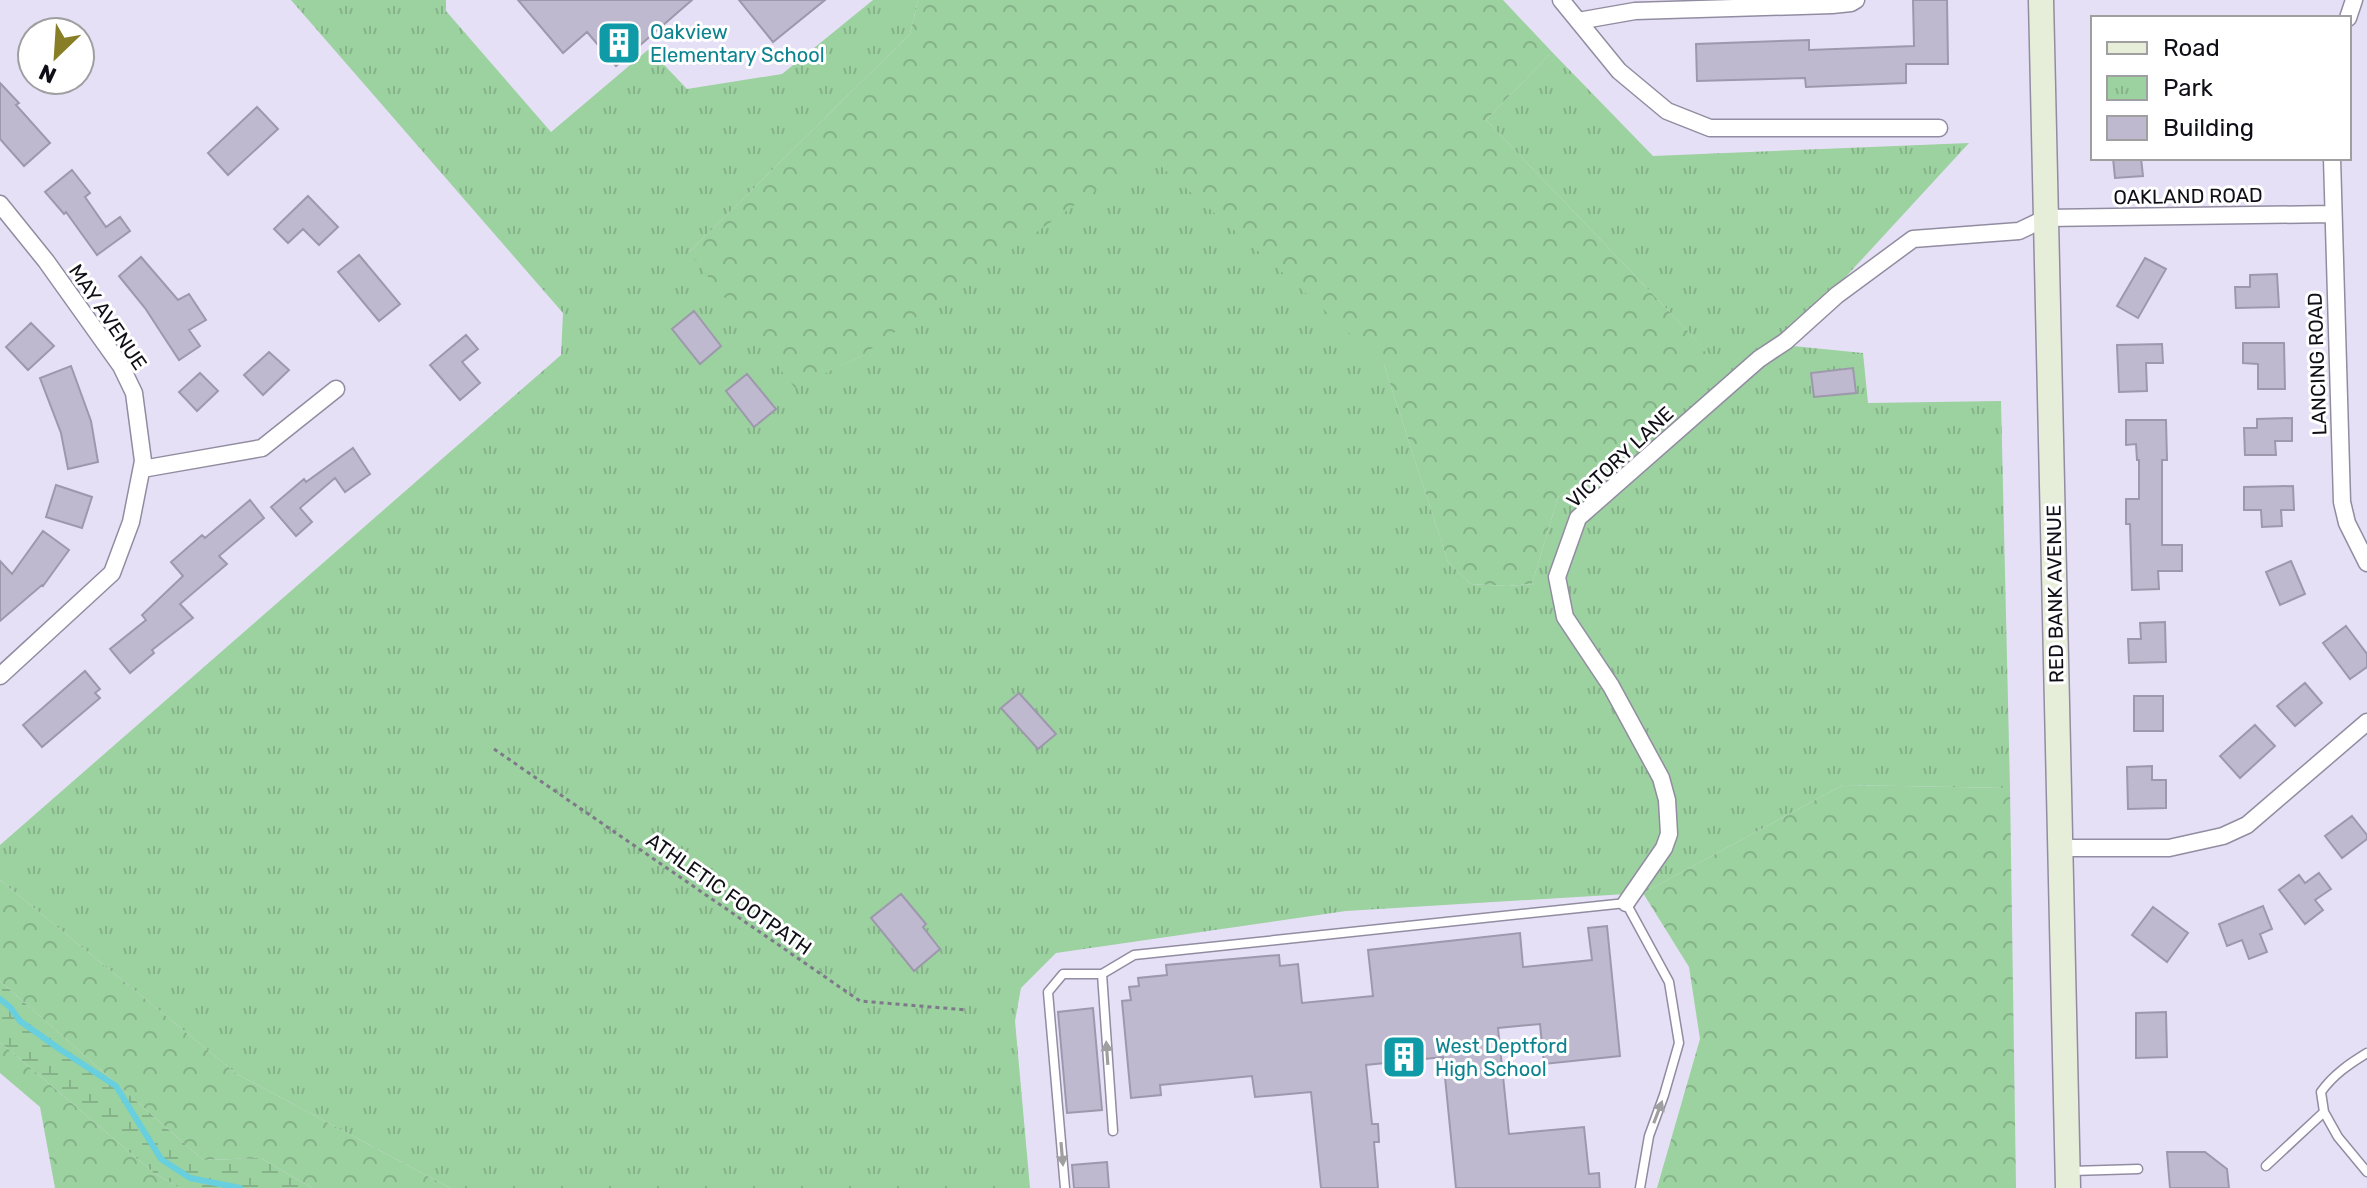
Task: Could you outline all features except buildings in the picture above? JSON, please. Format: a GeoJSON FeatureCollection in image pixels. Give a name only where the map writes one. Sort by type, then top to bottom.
{"type":"FeatureCollection","features":[{"type":"Feature","properties":{"kind":"street"},"geometry":{"type":"LineString","coordinates":[[1561,0],[1619,71],[1667,111],[1710,128],[1939,128]]}},
{"type":"Feature","properties":{"kind":"street"},"geometry":{"type":"LineString","coordinates":[[1578,21],[1635,11],[1832,5],[1856,0]]}},
{"type":"Feature","properties":{"kind":"street","name":"RED BANK AVENUE"},"geometry":{"type":"LineString","coordinates":[[2041,0],[2068,1180]]}},
{"type":"Feature","properties":{"kind":"street","name":"LANCING ROAD"},"geometry":{"type":"LineString","coordinates":[[2332,160],[2342,502],[2347,523],[2367,563]]}},
{"type":"Feature","properties":{"kind":"street","name":"MAY AVENUE"},"geometry":{"type":"LineString","coordinates":[[0,204],[46,261],[121,366],[134,393],[143,461],[131,522],[112,573],[0,676]]}},
{"type":"Feature","properties":{"kind":"street","name":"OAKLAND ROAD"},"geometry":{"type":"LineString","coordinates":[[2046,218],[2332,214]]}},
{"type":"Feature","properties":{"kind":"street","name":"VICTORY LANE"},"geometry":{"type":"LineString","coordinates":[[1626,903],[1664,848],[1669,834],[1667,800],[1661,778],[1611,686],[1565,617],[1557,577],[1578,518],[1759,359],[1786,341],[1837,295],[1905,243],[1921,237],[2019,231],[2046,218]]}},
{"type":"Feature","properties":{"kind":"street"},"geometry":{"type":"LineString","coordinates":[[142,469],[262,448],[336,389]]}},
{"type":"Feature","properties":{"kind":"street"},"geometry":{"type":"LineString","coordinates":[[2061,848],[2169,848],[2223,836],[2247,825],[2367,722]]}},
{"type":"Feature","properties":{"kind":"lane"},"geometry":{"type":"LineString","coordinates":[[1065,1188],[1048,992],[1063,974],[1102,974],[1134,955],[1626,903],[1669,982],[1679,1043],[1649,1136],[1640,1188]]}},
{"type":"Feature","properties":{"kind":"lane"},"geometry":{"type":"LineString","coordinates":[[1102,974],[1113,1131]]}},
{"type":"Feature","properties":{"kind":"lane"},"geometry":{"type":"LineString","coordinates":[[2367,1053],[2348,1064],[2321,1092],[2324,1112],[2338,1137],[2367,1172]]}},
{"type":"Feature","properties":{"kind":"lane"},"geometry":{"type":"LineString","coordinates":[[2266,1166],[2324,1112]]}},
{"type":"Feature","properties":{"kind":"lane"},"geometry":{"type":"LineString","coordinates":[[2068,1180],[2138,1169]]}},
{"type":"Feature","properties":{"kind":"path","name":"ATHLETIC FOOTPATH"},"geometry":{"type":"LineString","coordinates":[[494,749],[860,1001],[967,1010]]}},
{"type":"Feature","properties":{"kind":"green space"},"geometry":{"type":"Polygon","coordinates":[[[291,0],[446,0],[446,11],[551,132],[649,49],[687,89],[782,74],[873,0],[918,0],[910,34],[689,252],[795,388],[861,356],[1147,154],[1384,365],[1448,562],[1471,584],[1532,584],[1558,497],[1624,450],[1719,369],[1689,332],[1486,120],[1552,52],[1653,156],[1969,143],[1783,345],[1863,353],[1868,403],[2001,401],[2010,788],[1843,785],[1643,893],[1346,911],[1056,953],[1021,988],[1015,1021],[1030,1188],[450,1188],[237,1074],[0,880],[0,845],[561,355],[563,313],[291,0]]]}},
{"type":"Feature","properties":{"kind":"green space"},"geometry":{"type":"Polygon","coordinates":[[[918,0],[1503,0],[1552,52],[1486,120],[1689,332],[1720,369],[1624,450],[1558,497],[1532,584],[1507,586],[1471,584],[1448,562],[1384,365],[861,356],[795,389],[688,253],[910,34],[918,0]]]}},
{"type":"Feature","properties":{"kind":"green space"},"geometry":{"type":"Polygon","coordinates":[[[1843,785],[2010,788],[2016,1188],[1657,1188],[1700,1039],[1689,967],[1643,893],[1843,785]]]}},
{"type":"Feature","properties":{"kind":"green space"},"geometry":{"type":"Polygon","coordinates":[[[0,880],[237,1074],[450,1188],[312,1188],[261,1158],[203,1160],[0,981],[0,880]]]}},
{"type":"Feature","properties":{"kind":"green space"},"geometry":{"type":"Polygon","coordinates":[[[0,981],[203,1160],[261,1158],[312,1188],[180,1188],[154,1173],[0,1042],[0,981]]]}},
{"type":"Feature","properties":{"kind":"green space"},"geometry":{"type":"Polygon","coordinates":[[[0,1042],[154,1173],[180,1188],[55,1188],[40,1107],[0,1073],[0,1042]]]}},
{"type":"Feature","properties":{"kind":"waterway"},"geometry":{"type":"LineString","coordinates":[[0,999],[20,1021],[116,1086],[161,1159],[190,1178],[240,1188]]}},
{"type":"Feature","properties":{"kind":"place","name":"Oakview Elementary School"},"geometry":{"type":"Point","coordinates":[619,43]}},
{"type":"Feature","properties":{"kind":"place","name":"West Deptford High School"},"geometry":{"type":"Point","coordinates":[1404,1057]}}]}
